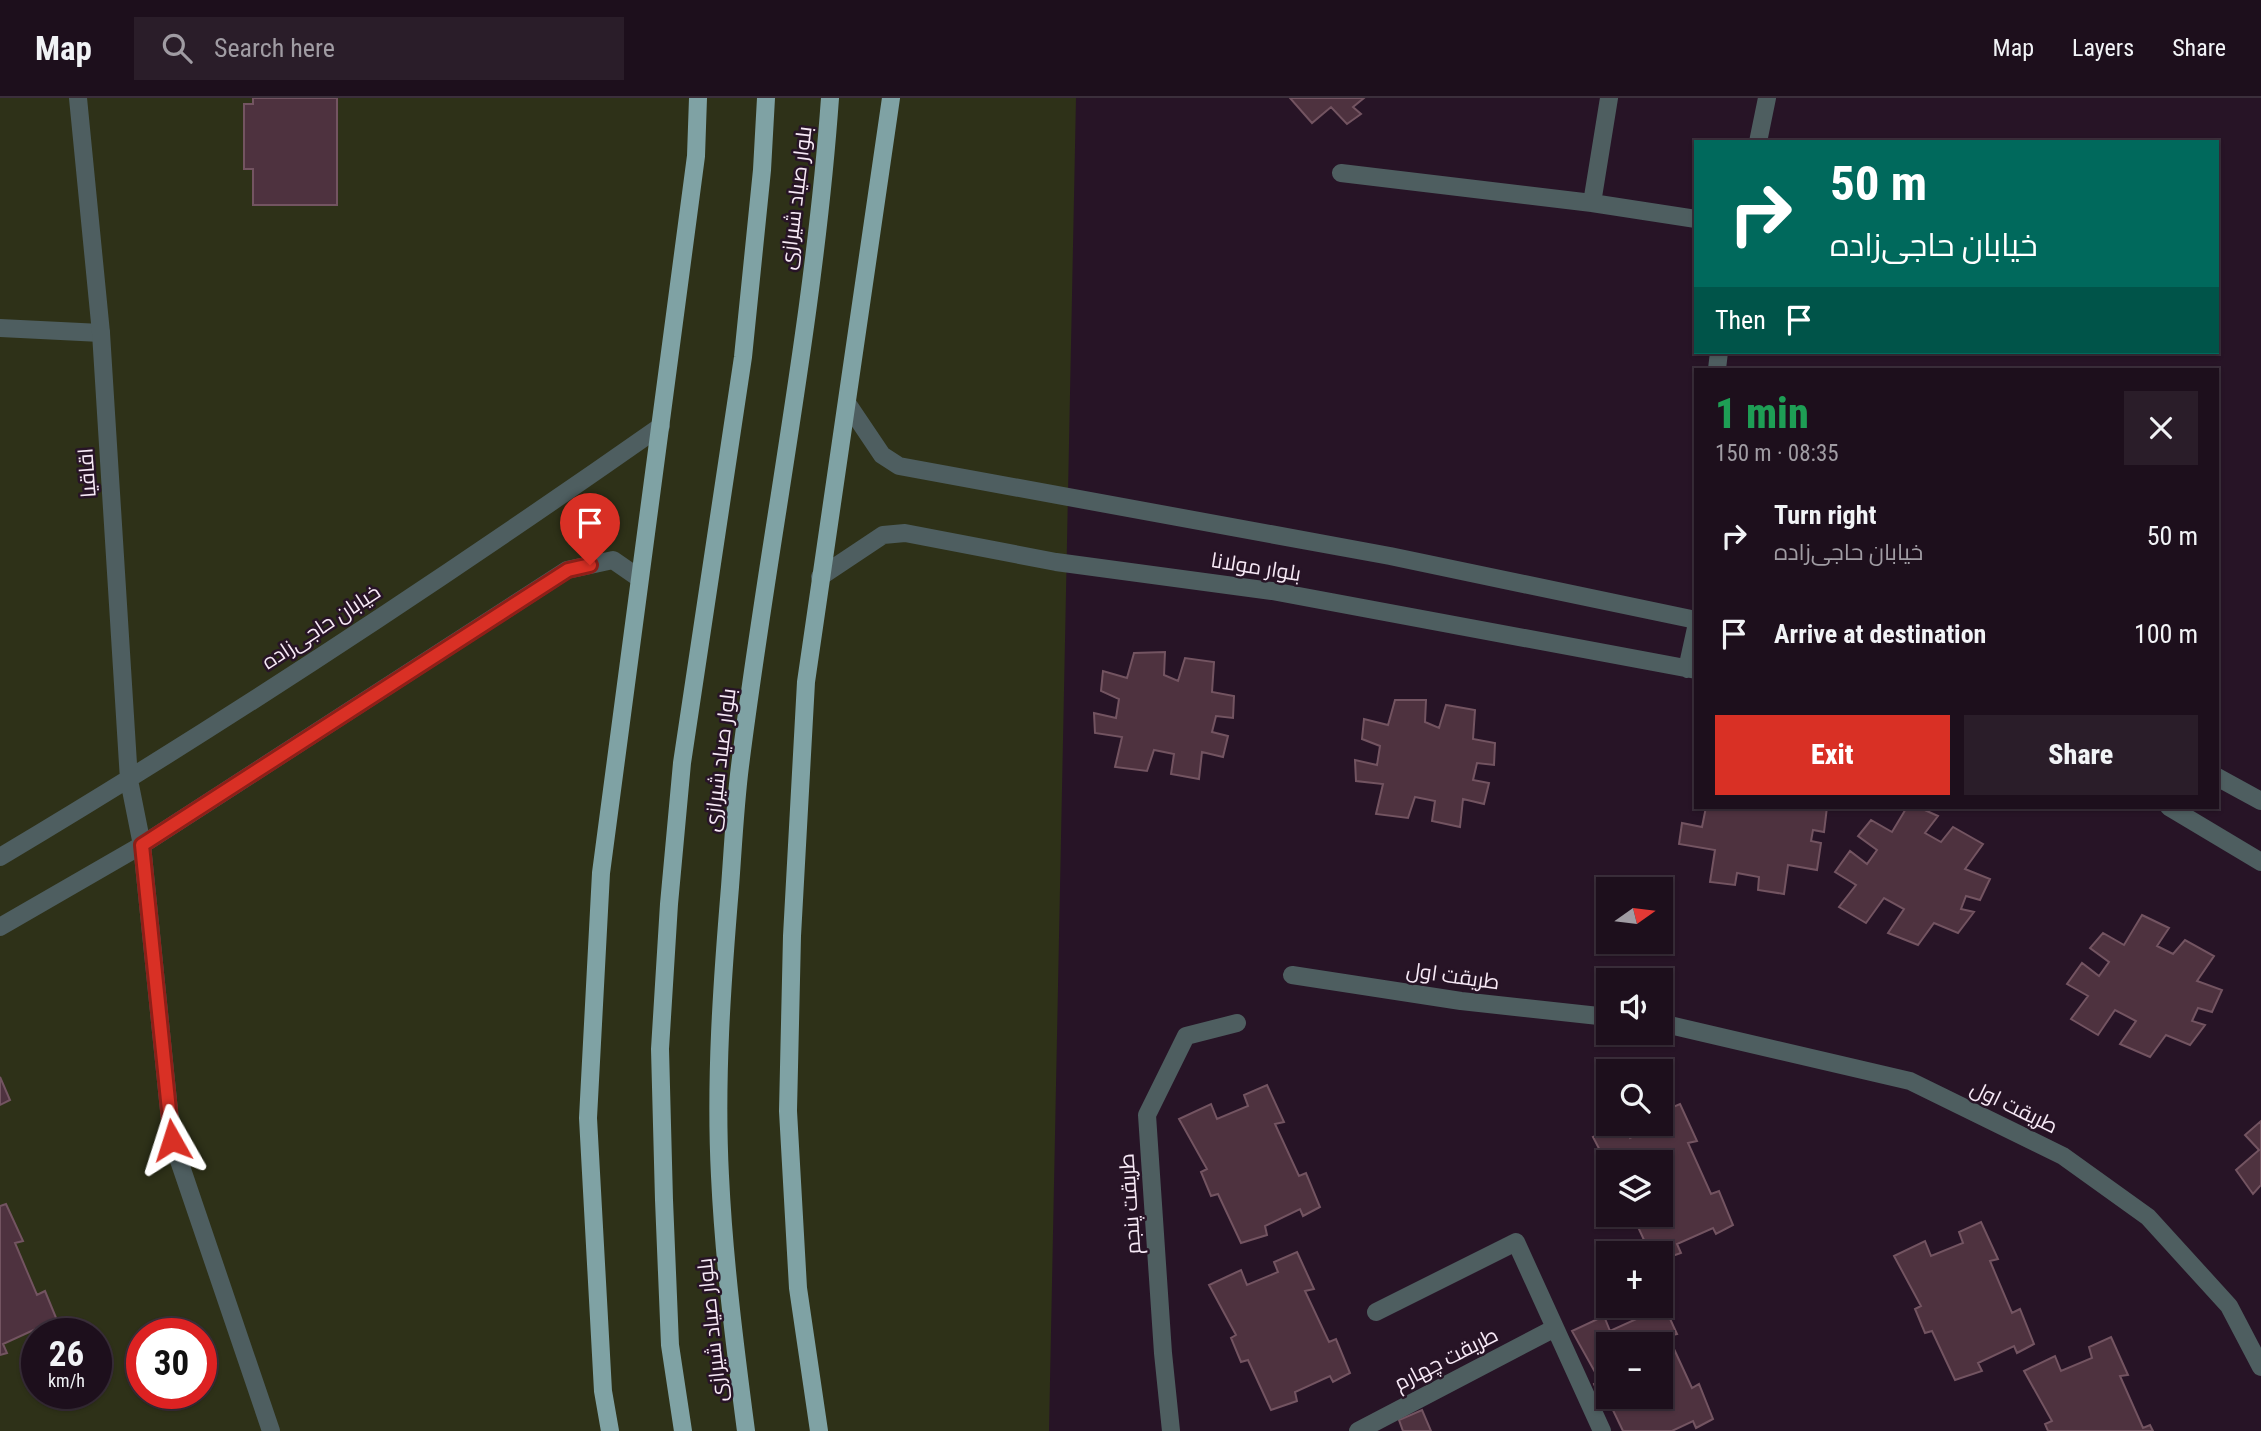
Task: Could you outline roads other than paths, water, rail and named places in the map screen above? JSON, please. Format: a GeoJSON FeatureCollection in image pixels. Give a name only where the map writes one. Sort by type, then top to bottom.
{"type":"FeatureCollection","features":[{"type":"Feature","properties":{"kind":"main road"},"geometry":{"type":"LineString","coordinates":[[610,1431],[603,1391],[589,1118],[601,873],[696,156],[698,98]]}},
{"type":"Feature","properties":{"kind":"main road","name":"بلوار صیاد شیرازی"},"geometry":{"type":"LineString","coordinates":[[683,1431],[670,1345],[664,1200],[660,1049],[668,904],[682,763],[743,357],[762,170],[766,98]]}},
{"type":"Feature","properties":{"kind":"main road","name":"بلوار صیاد شیرازی"},"geometry":{"type":"LineString","coordinates":[[746,1431],[733,1337],[720,1175],[720,1048],[725,946],[740,768],[825,173],[830,98]]}},
{"type":"Feature","properties":{"kind":"main road"},"geometry":{"type":"LineString","coordinates":[[819,1431],[798,1288],[788,1111],[792,936],[806,682],[891,98]]}},
{"type":"Feature","properties":{"kind":"street","name":"اقاقیا"},"geometry":{"type":"LineString","coordinates":[[78,98],[102,333],[130,780],[142,845],[172,1140],[271,1431]]}},
{"type":"Feature","properties":{"kind":"street"},"geometry":{"type":"LineString","coordinates":[[1592,202],[1609,98]]}},
{"type":"Feature","properties":{"kind":"street"},"geometry":{"type":"LineString","coordinates":[[1758,140],[1767,98]]}},
{"type":"Feature","properties":{"kind":"street"},"geometry":{"type":"LineString","coordinates":[[1341,173],[1592,202],[1694,219]]}},
{"type":"Feature","properties":{"kind":"street"},"geometry":{"type":"LineString","coordinates":[[0,328],[102,333]]}},
{"type":"Feature","properties":{"kind":"street","name":"بلوار مولانا"},"geometry":{"type":"LineString","coordinates":[[847,403],[881,455],[899,466],[1390,556],[1694,620]]}},
{"type":"Feature","properties":{"kind":"street","name":"خیابان حاجی‌زاده"},"geometry":{"type":"LineString","coordinates":[[0,858],[130,780],[547,506],[661,426]]}},
{"type":"Feature","properties":{"kind":"street","name":"بلوار مولانا"},"geometry":{"type":"LineString","coordinates":[[820,578],[883,536],[905,533],[1056,562],[1272,591],[1691,669]]}},
{"type":"Feature","properties":{"kind":"street"},"geometry":{"type":"LineString","coordinates":[[0,928],[142,845],[568,570],[613,560],[639,578]]}},
{"type":"Feature","properties":{"kind":"street"},"geometry":{"type":"LineString","coordinates":[[1691,669],[1694,644]]}},
{"type":"Feature","properties":{"kind":"street"},"geometry":{"type":"LineString","coordinates":[[2219,777],[2261,801]]}},
{"type":"Feature","properties":{"kind":"street"},"geometry":{"type":"LineString","coordinates":[[2172,809],[2261,862]]}},
{"type":"Feature","properties":{"kind":"street","name":"طریقت اول"},"geometry":{"type":"LineString","coordinates":[[1292,975],[1461,1001],[1596,1016]]}},
{"type":"Feature","properties":{"kind":"street","name":"طریقت پنجم"},"geometry":{"type":"LineString","coordinates":[[1171,1431],[1147,1115],[1186,1036],[1237,1023]]}},
{"type":"Feature","properties":{"kind":"street","name":"طریقت اول"},"geometry":{"type":"LineString","coordinates":[[1673,1026],[1910,1081],[2063,1156],[2148,1217],[2229,1306],[2261,1367]]}},
{"type":"Feature","properties":{"kind":"street"},"geometry":{"type":"LineString","coordinates":[[1376,1312],[1516,1242],[1602,1431]]}},
{"type":"Feature","properties":{"kind":"street","name":"طریقت چهارم"},"geometry":{"type":"LineString","coordinates":[[1358,1431],[1555,1328]]}}]}
